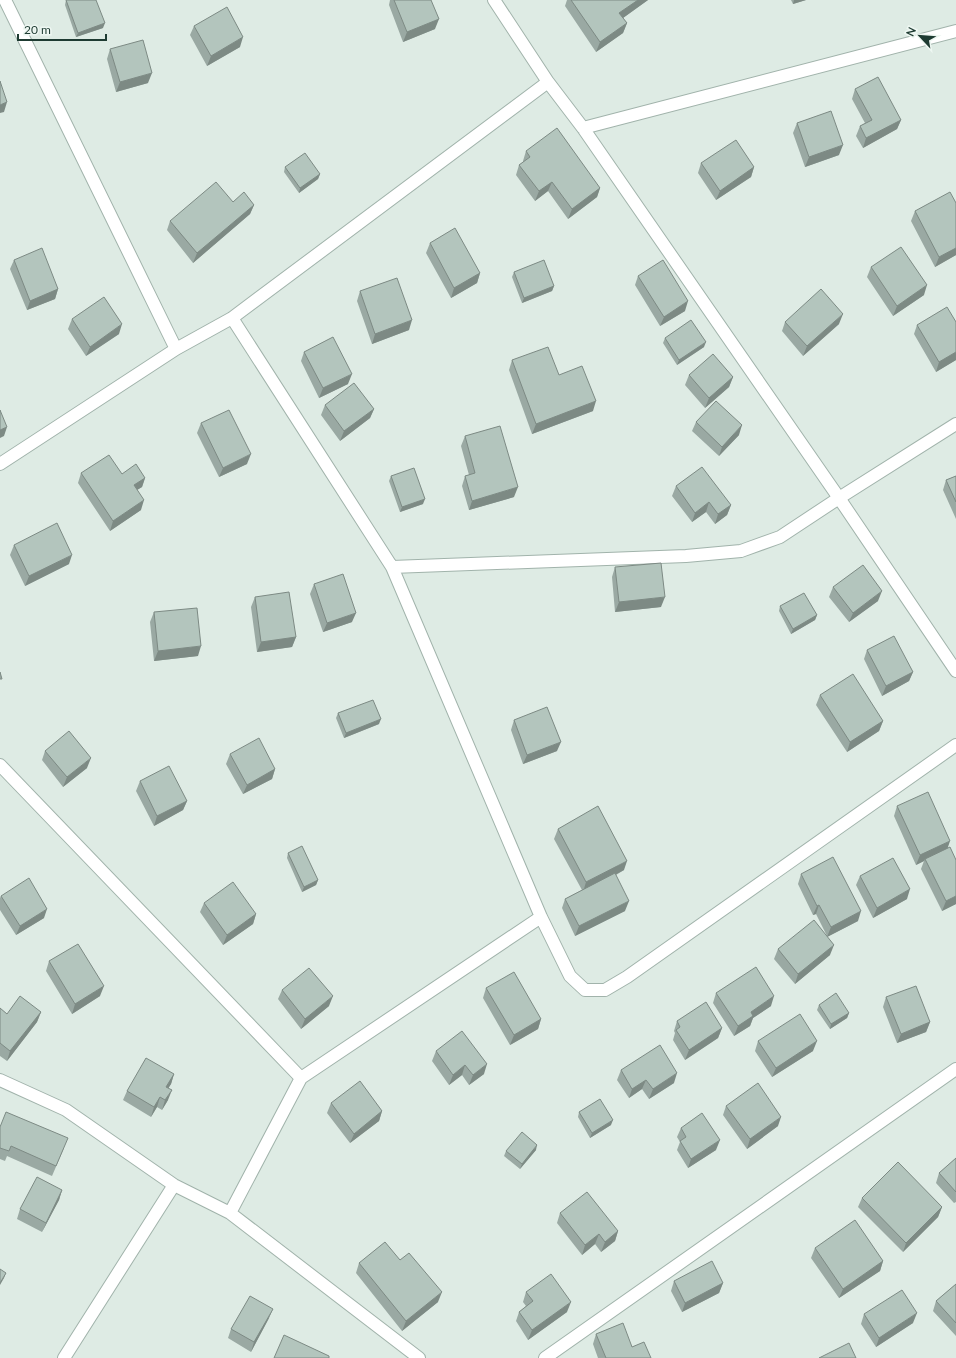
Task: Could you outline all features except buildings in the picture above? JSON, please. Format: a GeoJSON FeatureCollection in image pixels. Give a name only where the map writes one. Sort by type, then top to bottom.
{"type":"FeatureCollection","features":[{"type":"Feature","properties":{"kind":"street"},"geometry":{"type":"LineString","coordinates":[[5,0],[176,349]]}},
{"type":"Feature","properties":{"kind":"street"},"geometry":{"type":"LineString","coordinates":[[494,0],[548,82],[583,128],[839,498],[956,671]]}},
{"type":"Feature","properties":{"kind":"street"},"geometry":{"type":"LineString","coordinates":[[583,128],[956,31]]}},
{"type":"Feature","properties":{"kind":"street"},"geometry":{"type":"LineString","coordinates":[[0,464],[176,349],[232,318],[548,82]]}},
{"type":"Feature","properties":{"kind":"street"},"geometry":{"type":"LineString","coordinates":[[232,318],[392,567],[541,917],[570,976],[585,990],[605,990],[633,972],[956,745]]}},
{"type":"Feature","properties":{"kind":"street"},"geometry":{"type":"LineString","coordinates":[[392,567],[686,556],[741,551],[780,537],[956,424]]}},
{"type":"Feature","properties":{"kind":"street"},"geometry":{"type":"LineString","coordinates":[[0,765],[301,1078]]}},
{"type":"Feature","properties":{"kind":"street"},"geometry":{"type":"LineString","coordinates":[[230,1213],[301,1078],[541,917]]}},
{"type":"Feature","properties":{"kind":"street"},"geometry":{"type":"LineString","coordinates":[[545,1358],[956,1069]]}},
{"type":"Feature","properties":{"kind":"street"},"geometry":{"type":"LineString","coordinates":[[0,1080],[66,1110],[174,1185],[230,1213],[419,1358]]}},
{"type":"Feature","properties":{"kind":"street"},"geometry":{"type":"LineString","coordinates":[[64,1358],[174,1185]]}}]}
